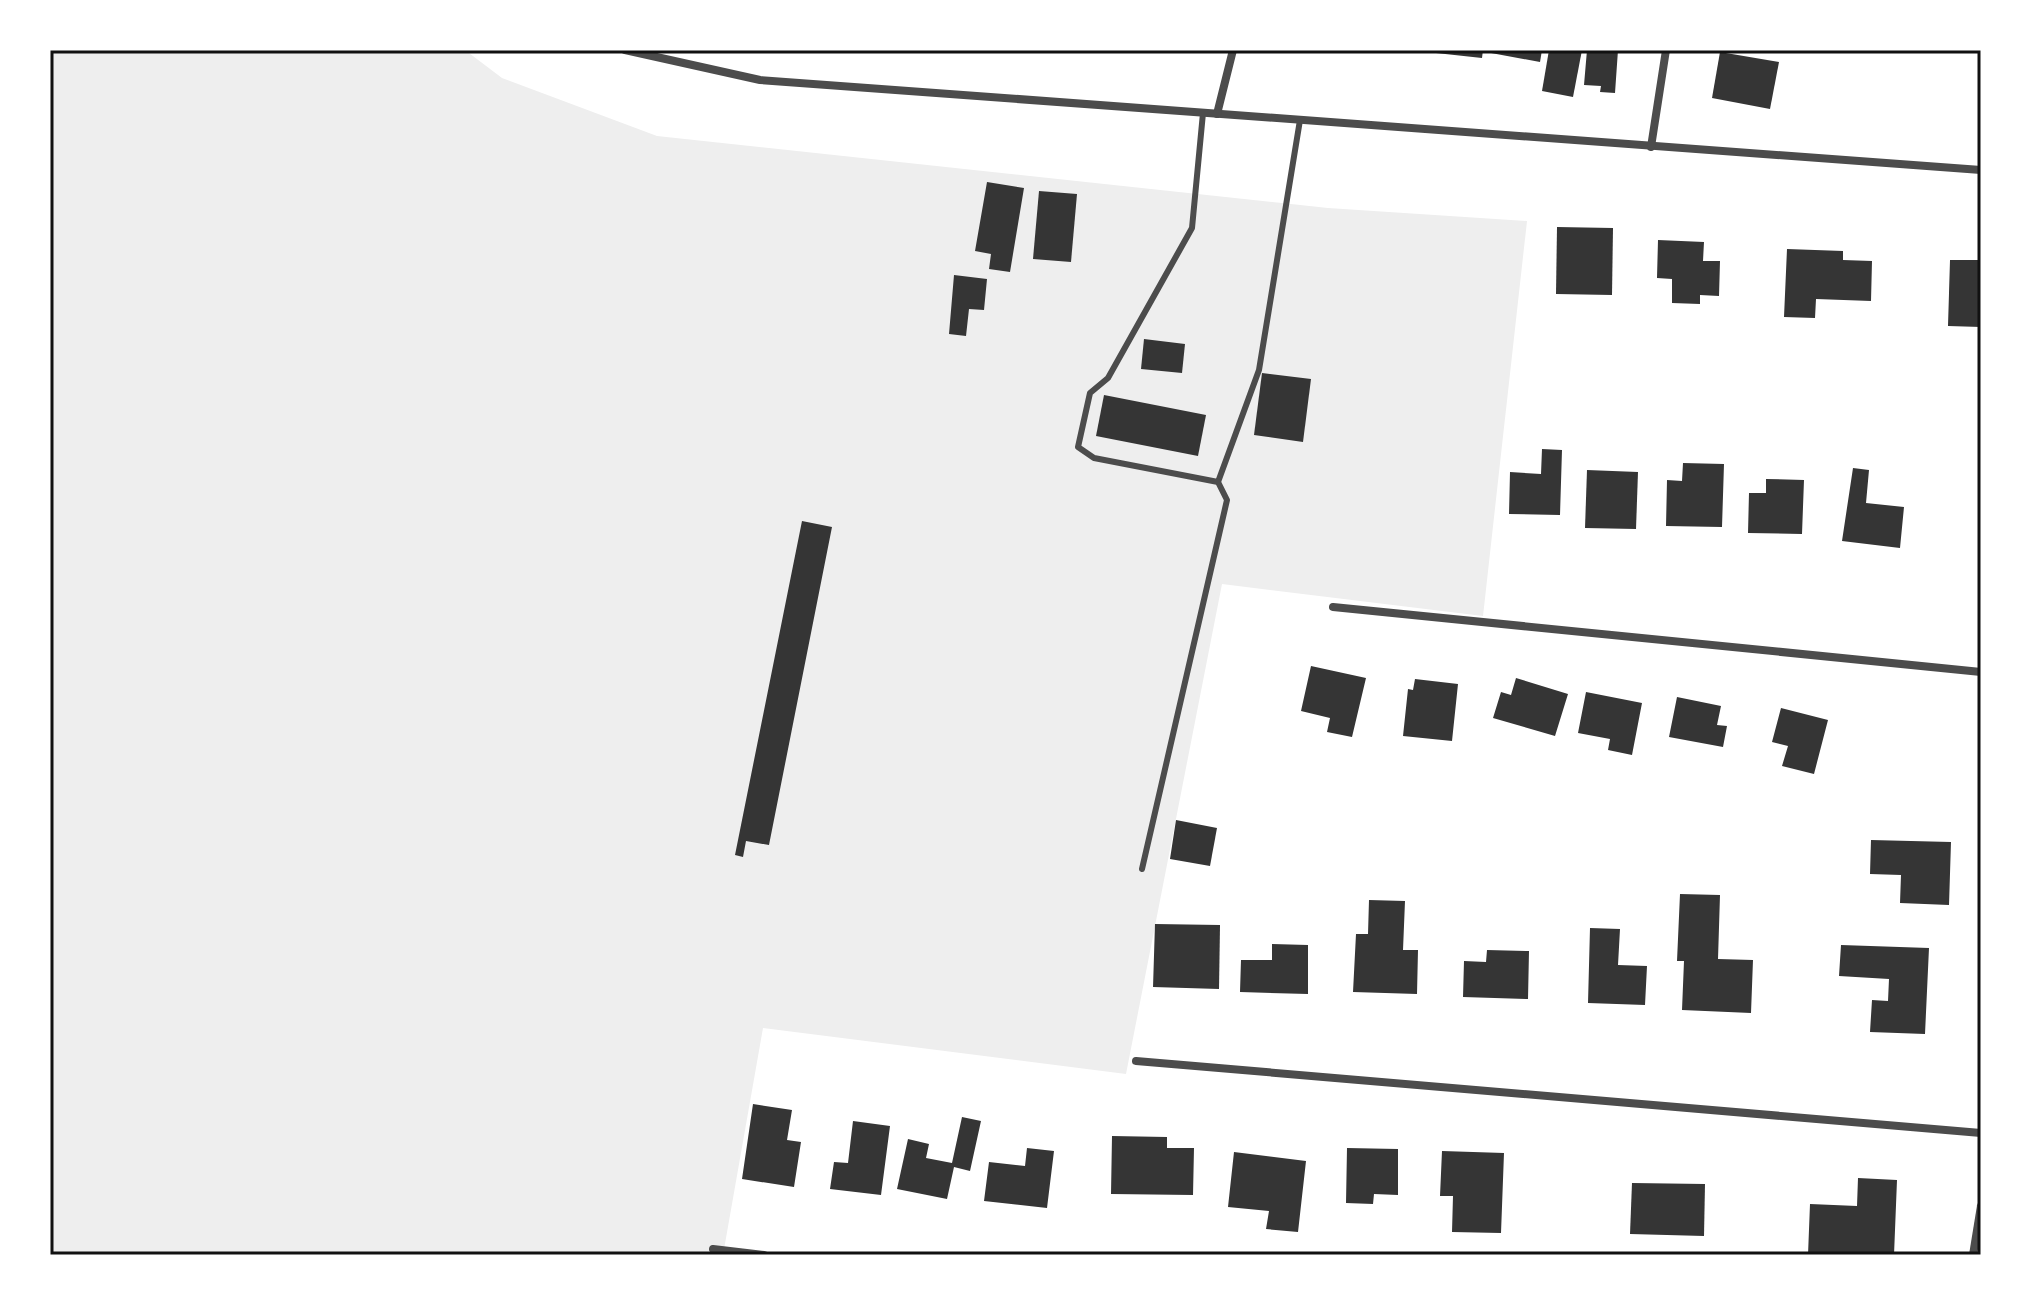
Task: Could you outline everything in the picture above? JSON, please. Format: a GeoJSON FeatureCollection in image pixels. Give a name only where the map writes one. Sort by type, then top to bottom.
{"type":"FeatureCollection","features":[{"type":"Feature","properties":{"kind":"street"},"geometry":{"type":"LineString","coordinates":[[625,50],[760,80],[1981,170]]}},
{"type":"Feature","properties":{"kind":"street"},"geometry":{"type":"LineString","coordinates":[[1217,114],[1233,50]]}},
{"type":"Feature","properties":{"kind":"street"},"geometry":{"type":"LineString","coordinates":[[1651,147],[1666,50]]}},
{"type":"Feature","properties":{"kind":"street"},"geometry":{"type":"LineString","coordinates":[[1333,607],[1981,672]]}},
{"type":"Feature","properties":{"kind":"street"},"geometry":{"type":"LineString","coordinates":[[1136,1061],[1981,1133]]}},
{"type":"Feature","properties":{"kind":"street"},"geometry":{"type":"LineString","coordinates":[[1973,1255],[1981,1206]]}},
{"type":"Feature","properties":{"kind":"street"},"geometry":{"type":"LineString","coordinates":[[713,1249],[764,1255]]}},
{"type":"Feature","properties":{"kind":"lane"},"geometry":{"type":"LineString","coordinates":[[1203,113],[1192,228],[1108,378],[1090,393],[1078,447],[1094,458],[1218,482]]}},
{"type":"Feature","properties":{"kind":"lane"},"geometry":{"type":"LineString","coordinates":[[1142,869],[1227,500],[1218,482],[1259,370],[1300,120]]}},
{"type":"Feature","properties":{"kind":"shaded area"},"geometry":{"type":"Polygon","coordinates":[[[50,50],[465,50],[502,78],[657,136],[1328,208],[1527,221],[1483,616],[1222,584],[1126,1074],[763,1028],[723,1255],[50,1255],[50,50]]]}},
{"type":"Feature","properties":{"kind":"building"},"geometry":{"type":"Polygon","coordinates":[[[1436,50],[1483,50],[1482,58],[1436,53],[1436,50]]]}},
{"type":"Feature","properties":{"kind":"building"},"geometry":{"type":"Polygon","coordinates":[[[1491,50],[1542,50],[1540,62],[1491,53],[1491,50]]]}},
{"type":"Feature","properties":{"kind":"building"},"geometry":{"type":"Polygon","coordinates":[[[1549,50],[1582,50],[1573,97],[1542,91],[1549,50]]]}},
{"type":"Feature","properties":{"kind":"building"},"geometry":{"type":"Polygon","coordinates":[[[1587,50],[1618,50],[1615,93],[1600,92],[1601,86],[1584,85],[1587,50]]]}},
{"type":"Feature","properties":{"kind":"building"},"geometry":{"type":"Polygon","coordinates":[[[1720,52],[1779,62],[1770,109],[1712,98],[1720,52]]]}},
{"type":"Feature","properties":{"kind":"building"},"geometry":{"type":"Polygon","coordinates":[[[987,182],[1024,188],[1010,272],[989,269],[991,254],[975,251],[987,182]]]}},
{"type":"Feature","properties":{"kind":"building"},"geometry":{"type":"Polygon","coordinates":[[[1039,191],[1077,194],[1071,262],[1033,259],[1039,191]]]}},
{"type":"Feature","properties":{"kind":"building"},"geometry":{"type":"Polygon","coordinates":[[[1557,227],[1613,228],[1612,295],[1556,294],[1557,227]]]}},
{"type":"Feature","properties":{"kind":"building"},"geometry":{"type":"Polygon","coordinates":[[[1658,240],[1704,242],[1703,261],[1720,261],[1719,296],[1700,295],[1700,304],[1672,303],[1672,279],[1657,278],[1658,240]]]}},
{"type":"Feature","properties":{"kind":"building"},"geometry":{"type":"Polygon","coordinates":[[[1787,249],[1843,251],[1843,260],[1872,261],[1871,301],[1816,299],[1815,318],[1784,317],[1787,249]]]}},
{"type":"Feature","properties":{"kind":"building"},"geometry":{"type":"Polygon","coordinates":[[[1950,260],[1981,260],[1981,327],[1948,326],[1950,260]]]}},
{"type":"Feature","properties":{"kind":"building"},"geometry":{"type":"Polygon","coordinates":[[[954,275],[987,279],[984,310],[969,309],[966,336],[949,334],[954,275]]]}},
{"type":"Feature","properties":{"kind":"building"},"geometry":{"type":"Polygon","coordinates":[[[1144,339],[1185,344],[1182,373],[1141,369],[1144,339]]]}},
{"type":"Feature","properties":{"kind":"building"},"geometry":{"type":"Polygon","coordinates":[[[1262,373],[1311,379],[1303,442],[1254,435],[1262,373]]]}},
{"type":"Feature","properties":{"kind":"building"},"geometry":{"type":"Polygon","coordinates":[[[1104,395],[1206,415],[1198,456],[1096,436],[1104,395]]]}},
{"type":"Feature","properties":{"kind":"building"},"geometry":{"type":"Polygon","coordinates":[[[1542,449],[1562,450],[1560,515],[1509,514],[1510,472],[1541,474],[1542,449]]]}},
{"type":"Feature","properties":{"kind":"building"},"geometry":{"type":"Polygon","coordinates":[[[1683,463],[1724,464],[1722,527],[1666,526],[1667,480],[1682,481],[1683,463]]]}},
{"type":"Feature","properties":{"kind":"building"},"geometry":{"type":"Polygon","coordinates":[[[1853,468],[1869,470],[1866,503],[1904,507],[1900,548],[1842,541],[1853,468]]]}},
{"type":"Feature","properties":{"kind":"building"},"geometry":{"type":"Polygon","coordinates":[[[1587,470],[1638,472],[1636,529],[1585,528],[1587,470]]]}},
{"type":"Feature","properties":{"kind":"building"},"geometry":{"type":"Polygon","coordinates":[[[1766,479],[1804,480],[1802,534],[1748,533],[1749,493],[1766,493],[1766,479]]]}},
{"type":"Feature","properties":{"kind":"building"},"geometry":{"type":"Polygon","coordinates":[[[802,521],[832,527],[769,845],[746,841],[743,857],[735,855],[802,521]]]}},
{"type":"Feature","properties":{"kind":"building"},"geometry":{"type":"Polygon","coordinates":[[[1311,666],[1366,678],[1352,737],[1327,732],[1330,718],[1301,711],[1311,666]]]}},
{"type":"Feature","properties":{"kind":"building"},"geometry":{"type":"Polygon","coordinates":[[[1516,678],[1568,694],[1555,736],[1493,718],[1501,692],[1511,695],[1516,678]]]}},
{"type":"Feature","properties":{"kind":"building"},"geometry":{"type":"Polygon","coordinates":[[[1415,679],[1458,684],[1452,741],[1403,736],[1408,689],[1413,690],[1415,679]]]}},
{"type":"Feature","properties":{"kind":"building"},"geometry":{"type":"Polygon","coordinates":[[[1586,692],[1642,703],[1632,755],[1608,750],[1610,739],[1578,733],[1586,692]]]}},
{"type":"Feature","properties":{"kind":"building"},"geometry":{"type":"Polygon","coordinates":[[[1677,697],[1721,706],[1717,725],[1727,726],[1723,747],[1669,737],[1677,697]]]}},
{"type":"Feature","properties":{"kind":"building"},"geometry":{"type":"Polygon","coordinates":[[[1781,708],[1828,720],[1814,774],[1782,766],[1788,746],[1772,742],[1781,708]]]}},
{"type":"Feature","properties":{"kind":"building"},"geometry":{"type":"Polygon","coordinates":[[[1176,820],[1217,828],[1210,866],[1170,859],[1176,820]]]}},
{"type":"Feature","properties":{"kind":"building"},"geometry":{"type":"Polygon","coordinates":[[[1871,840],[1951,842],[1949,905],[1900,903],[1901,875],[1870,874],[1871,840]]]}},
{"type":"Feature","properties":{"kind":"building"},"geometry":{"type":"Polygon","coordinates":[[[1680,894],[1720,895],[1718,959],[1753,960],[1751,1013],[1682,1010],[1684,961],[1677,961],[1680,894]]]}},
{"type":"Feature","properties":{"kind":"building"},"geometry":{"type":"Polygon","coordinates":[[[1369,900],[1405,901],[1403,950],[1418,950],[1417,994],[1353,992],[1356,934],[1368,934],[1369,900]]]}},
{"type":"Feature","properties":{"kind":"building"},"geometry":{"type":"Polygon","coordinates":[[[1155,924],[1220,925],[1219,989],[1153,987],[1155,924]]]}},
{"type":"Feature","properties":{"kind":"building"},"geometry":{"type":"Polygon","coordinates":[[[1590,928],[1620,929],[1618,965],[1647,966],[1645,1005],[1588,1003],[1590,928]]]}},
{"type":"Feature","properties":{"kind":"building"},"geometry":{"type":"Polygon","coordinates":[[[1272,944],[1308,945],[1308,994],[1240,992],[1241,960],[1272,960],[1272,944]]]}},
{"type":"Feature","properties":{"kind":"building"},"geometry":{"type":"Polygon","coordinates":[[[1841,945],[1929,948],[1925,1034],[1870,1032],[1872,1000],[1888,1001],[1889,979],[1839,976],[1841,945]]]}},
{"type":"Feature","properties":{"kind":"building"},"geometry":{"type":"Polygon","coordinates":[[[1487,950],[1529,951],[1528,999],[1463,997],[1464,961],[1486,962],[1487,950]]]}},
{"type":"Feature","properties":{"kind":"building"},"geometry":{"type":"Polygon","coordinates":[[[753,1104],[792,1110],[787,1140],[801,1142],[794,1187],[742,1179],[753,1104]]]}},
{"type":"Feature","properties":{"kind":"building"},"geometry":{"type":"Polygon","coordinates":[[[962,1117],[981,1121],[970,1171],[954,1167],[947,1199],[897,1189],[908,1139],[929,1144],[926,1158],[952,1163],[962,1117]]]}},
{"type":"Feature","properties":{"kind":"building"},"geometry":{"type":"Polygon","coordinates":[[[853,1121],[890,1126],[881,1195],[830,1189],[834,1162],[848,1163],[853,1121]]]}},
{"type":"Feature","properties":{"kind":"building"},"geometry":{"type":"Polygon","coordinates":[[[1112,1136],[1167,1137],[1167,1148],[1194,1148],[1193,1195],[1111,1194],[1112,1136]]]}},
{"type":"Feature","properties":{"kind":"building"},"geometry":{"type":"Polygon","coordinates":[[[1027,1148],[1054,1151],[1047,1208],[984,1201],[989,1162],[1025,1166],[1027,1148]]]}},
{"type":"Feature","properties":{"kind":"building"},"geometry":{"type":"Polygon","coordinates":[[[1347,1148],[1398,1149],[1398,1195],[1374,1194],[1373,1204],[1346,1203],[1347,1148]]]}},
{"type":"Feature","properties":{"kind":"building"},"geometry":{"type":"Polygon","coordinates":[[[1442,1151],[1504,1153],[1501,1233],[1452,1232],[1453,1196],[1440,1196],[1442,1151]]]}},
{"type":"Feature","properties":{"kind":"building"},"geometry":{"type":"Polygon","coordinates":[[[1234,1152],[1306,1161],[1298,1232],[1266,1229],[1269,1211],[1228,1207],[1234,1152]]]}},
{"type":"Feature","properties":{"kind":"building"},"geometry":{"type":"Polygon","coordinates":[[[1858,1178],[1897,1180],[1894,1255],[1808,1255],[1810,1204],[1857,1206],[1858,1178]]]}},
{"type":"Feature","properties":{"kind":"building"},"geometry":{"type":"Polygon","coordinates":[[[1632,1183],[1705,1184],[1704,1236],[1630,1234],[1632,1183]]]}}]}
